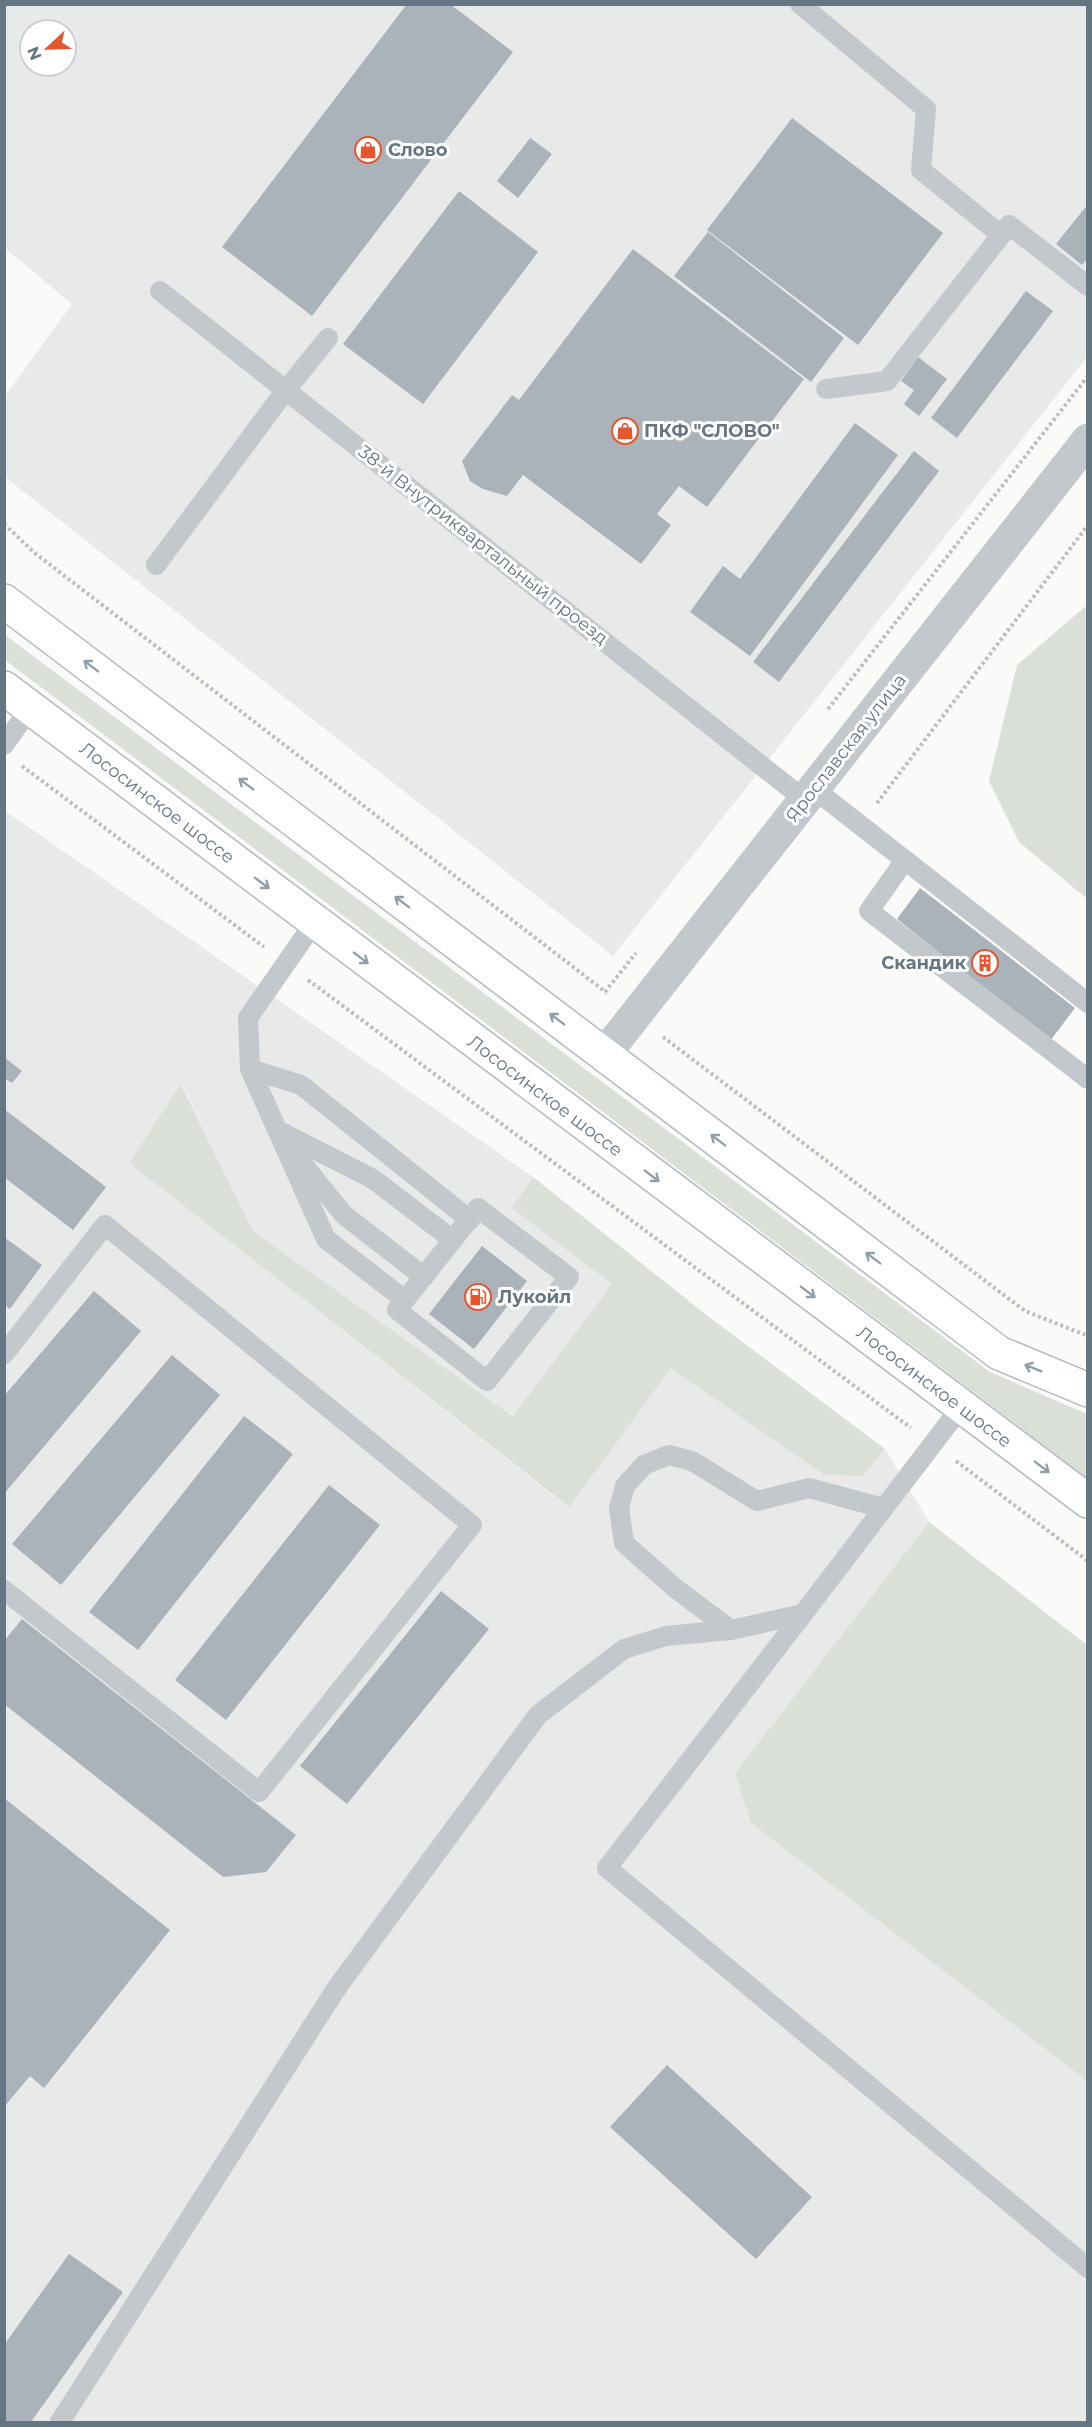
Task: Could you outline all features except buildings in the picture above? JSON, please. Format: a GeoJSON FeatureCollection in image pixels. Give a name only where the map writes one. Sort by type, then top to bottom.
{"type":"FeatureCollection","features":[{"type":"Feature","properties":{"kind":"street","name":"Ярославская улица"},"geometry":{"type":"LineString","coordinates":[[604,1054],[1088,440]]}},
{"type":"Feature","properties":{"kind":"street"},"geometry":{"type":"LineString","coordinates":[[4,601],[999,1353],[1088,1390]]}},
{"type":"Feature","properties":{"kind":"street","name":"Лососинское шоссе"},"geometry":{"type":"LineString","coordinates":[[4,688],[314,923],[1088,1501]]}},
{"type":"Feature","properties":{"kind":"lane"},"geometry":{"type":"LineString","coordinates":[[800,4],[926,109],[921,170],[1000,235]]}},
{"type":"Feature","properties":{"kind":"lane"},"geometry":{"type":"LineString","coordinates":[[826,389],[887,381],[1009,225],[1088,286]]}},
{"type":"Feature","properties":{"kind":"lane","name":"38-й Внутриквартальный проезд"},"geometry":{"type":"LineString","coordinates":[[160,291],[810,794],[860,825],[1088,1003]]}},
{"type":"Feature","properties":{"kind":"lane"},"geometry":{"type":"LineString","coordinates":[[156,565],[286,390],[328,338]]}},
{"type":"Feature","properties":{"kind":"lane"},"geometry":{"type":"LineString","coordinates":[[9,752],[31,707]]}},
{"type":"Feature","properties":{"kind":"lane"},"geometry":{"type":"LineString","coordinates":[[905,860],[868,911],[1088,1079]]}},
{"type":"Feature","properties":{"kind":"lane"},"geometry":{"type":"LineString","coordinates":[[314,923],[248,1018],[250,1069],[326,1239],[405,1300]]}},
{"type":"Feature","properties":{"kind":"lane"},"geometry":{"type":"LineString","coordinates":[[250,1069],[301,1085],[470,1220]]}},
{"type":"Feature","properties":{"kind":"lane"},"geometry":{"type":"LineString","coordinates":[[275,1129],[373,1179],[453,1240]]}},
{"type":"Feature","properties":{"kind":"lane"},"geometry":{"type":"LineString","coordinates":[[275,1129],[344,1215],[424,1277]]}},
{"type":"Feature","properties":{"kind":"lane"},"geometry":{"type":"LineString","coordinates":[[478,1208],[569,1277],[487,1381],[397,1310],[453,1240],[478,1208]]}},
{"type":"Feature","properties":{"kind":"lane"},"geometry":{"type":"LineString","coordinates":[[4,1354],[105,1226],[472,1525],[259,1792],[4,1590]]}},
{"type":"Feature","properties":{"kind":"lane"},"geometry":{"type":"LineString","coordinates":[[961,1407],[607,1868],[1088,2268]]}},
{"type":"Feature","properties":{"kind":"lane"},"geometry":{"type":"LineString","coordinates":[[731,1630],[675,1588],[624,1543],[619,1509],[625,1485],[644,1465],[669,1455],[692,1461],[757,1501],[809,1488],[883,1508]]}},
{"type":"Feature","properties":{"kind":"lane"},"geometry":{"type":"LineString","coordinates":[[60,2422],[338,1986],[538,1715],[624,1649],[666,1636],[731,1630],[803,1614]]}},
{"type":"Feature","properties":{"kind":"path"},"geometry":{"type":"LineString","coordinates":[[826,711],[1088,376]]}},
{"type":"Feature","properties":{"kind":"path"},"geometry":{"type":"LineString","coordinates":[[4,524],[36,554],[635,1015],[1025,1311],[1088,1336]]}},
{"type":"Feature","properties":{"kind":"path"},"geometry":{"type":"LineString","coordinates":[[860,825],[1088,525]]}},
{"type":"Feature","properties":{"kind":"path"},"geometry":{"type":"LineString","coordinates":[[9,752],[285,962],[1088,1561]]}},
{"type":"Feature","properties":{"kind":"path"},"geometry":{"type":"LineString","coordinates":[[605,992],[642,945]]}},
{"type":"Feature","properties":{"kind":"shaded area"},"geometry":{"type":"Polygon","coordinates":[[[4,5],[1087,5],[1087,357],[613,956],[5,477],[5,396],[72,304],[5,248],[4,5]]]}},
{"type":"Feature","properties":{"kind":"shaded area"},"geometry":{"type":"Polygon","coordinates":[[[1087,605],[1087,899],[1019,842],[989,781],[1017,665],[1087,605]]]}},
{"type":"Feature","properties":{"kind":"shaded area"},"geometry":{"type":"Polygon","coordinates":[[[5,635],[990,1372],[1087,1414],[1087,1478],[5,660],[5,635]]]}},
{"type":"Feature","properties":{"kind":"shaded area"},"geometry":{"type":"Polygon","coordinates":[[[4,810],[533,1177],[513,1208],[612,1284],[514,1416],[253,1231],[182,1084],[129,1163],[568,1507],[671,1367],[824,1475],[863,1476],[885,1449],[929,1522],[735,1773],[751,1823],[1087,2081],[1087,2422],[5,2422],[4,810]]]}},
{"type":"Feature","properties":{"kind":"shaded area"},"geometry":{"type":"Polygon","coordinates":[[[181,1084],[253,1231],[513,1416],[612,1284],[512,1208],[533,1177],[709,1317],[885,1449],[863,1476],[824,1475],[671,1368],[569,1507],[129,1163],[181,1084]]]}},
{"type":"Feature","properties":{"kind":"shaded area"},"geometry":{"type":"Polygon","coordinates":[[[929,1522],[1087,1645],[1087,2081],[751,1823],[735,1773],[929,1522]]]}},
{"type":"Feature","properties":{"kind":"place","name":"Слово"},"geometry":{"type":"Point","coordinates":[368,150]}},
{"type":"Feature","properties":{"kind":"place","name":"ПКФ \"СЛОВО\""},"geometry":{"type":"Point","coordinates":[625,431]}},
{"type":"Feature","properties":{"kind":"place","name":"Скандик"},"geometry":{"type":"Point","coordinates":[985,963]}},
{"type":"Feature","properties":{"kind":"place","name":"Лукойл"},"geometry":{"type":"Point","coordinates":[478,1297]}}]}
